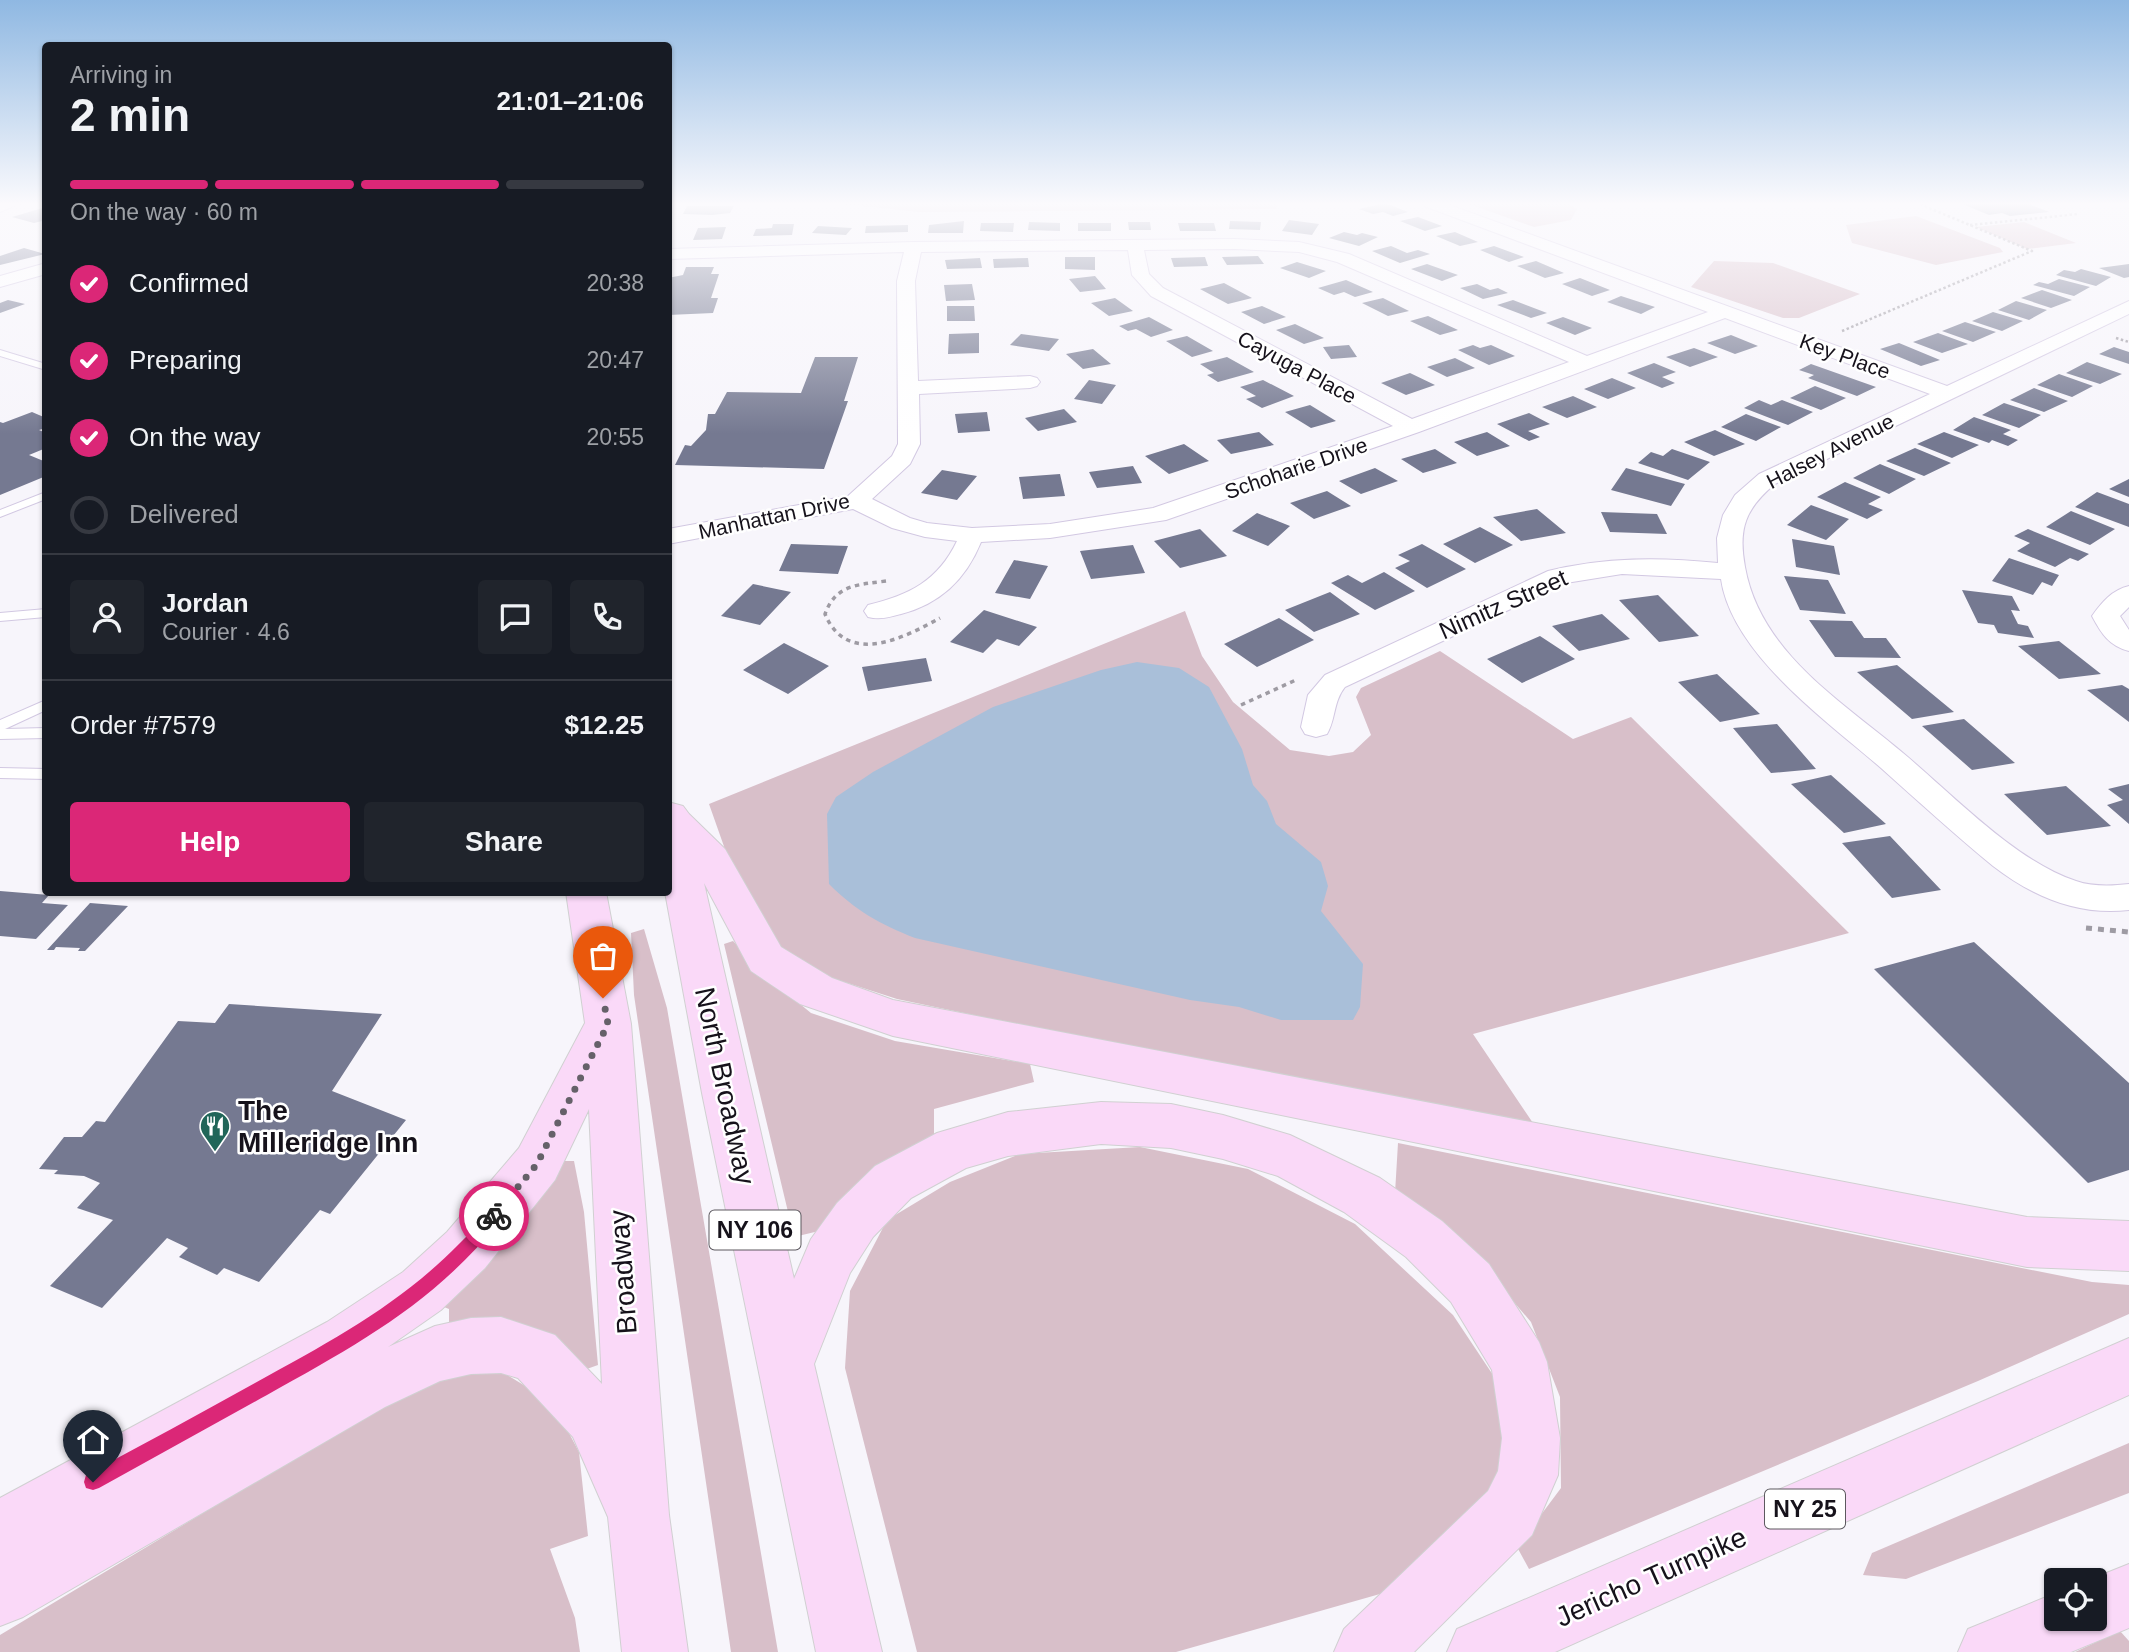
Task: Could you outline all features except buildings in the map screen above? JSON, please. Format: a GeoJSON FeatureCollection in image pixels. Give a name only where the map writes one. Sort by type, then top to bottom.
{"type":"FeatureCollection","features":[{"type":"Feature","properties":{"kind":"main road"},"geometry":{"type":"LineString","coordinates":[[672,815],[711,859],[766,958],[816,991],[893,1018],[2027,1242],[2129,1246]]}},
{"type":"Feature","properties":{"kind":"main road","name":"North Broadway"},"geometry":{"type":"LineString","coordinates":[[672,823],[785,1365],[849,1652]]}},
{"type":"Feature","properties":{"kind":"main road","name":"Broadway"},"geometry":{"type":"LineString","coordinates":[[587,896],[608,1024],[638,1515],[655,1652]]}},
{"type":"Feature","properties":{"kind":"main road"},"geometry":{"type":"LineString","coordinates":[[0,1532],[347,1342],[422,1291],[466,1250],[537,1164],[608,1024]]}},
{"type":"Feature","properties":{"kind":"main road"},"geometry":{"type":"LineString","coordinates":[[785,1365],[830,1257],[855,1220],[893,1182],[954,1149],[1007,1134],[1101,1123],[1171,1126],[1223,1137],[1290,1157],[1362,1195],[1424,1239],[1470,1283],[1519,1362],[1527,1412],[1531,1438],[1528,1475],[1510,1513],[1367,1652]]}},
{"type":"Feature","properties":{"kind":"main road"},"geometry":{"type":"LineString","coordinates":[[0,1594],[365,1387],[435,1354],[471,1346],[501,1345],[536,1355],[593,1417],[638,1515]]}},
{"type":"Feature","properties":{"kind":"main road","name":"Jericho Turnpike"},"geometry":{"type":"LineString","coordinates":[[1480,1652],[2129,1366]]}},
{"type":"Feature","properties":{"kind":"main road"},"geometry":{"type":"LineString","coordinates":[[2107,1605],[2129,1596]]}},
{"type":"Feature","properties":{"kind":"main road"},"geometry":{"type":"LineString","coordinates":[[1991,1652],[2044,1631]]}},
{"type":"Feature","properties":{"kind":"street","name":"Manhattan Drive"},"geometry":{"type":"LineString","coordinates":[[672,536],[856,501],[902,459],[909,444],[906,280]]}},
{"type":"Feature","properties":{"kind":"street","name":"Cayuga Place"},"geometry":{"type":"LineString","coordinates":[[1146,280],[1157,292],[1411,427]]}},
{"type":"Feature","properties":{"kind":"street"},"geometry":{"type":"LineString","coordinates":[[1394,280],[1585,362]]}},
{"type":"Feature","properties":{"kind":"street","name":"Key Place"},"geometry":{"type":"LineString","coordinates":[[1638,280],[1947,393]]}},
{"type":"Feature","properties":{"kind":"street","name":"Halsey Avenue"},"geometry":{"type":"LineString","coordinates":[[2129,307],[2113,334],[1947,393],[1767,479],[1748,495],[1737,510],[1729,536],[1730,572],[1741,604],[1757,633],[1794,677],[2003,856],[2059,890],[2105,901],[2129,897]]}},
{"type":"Feature","properties":{"kind":"street","name":"Schoharie Drive"},"geometry":{"type":"LineString","coordinates":[[856,501],[901,523],[925,530],[972,535],[1050,531],[1157,515],[1411,427],[1724,312]]}},
{"type":"Feature","properties":{"kind":"street"},"geometry":{"type":"LineString","coordinates":[[907,388],[1030,382]]}},
{"type":"Feature","properties":{"kind":"street"},"geometry":{"type":"LineString","coordinates":[[877,611],[908,606],[947,579],[965,553],[972,535]]}},
{"type":"Feature","properties":{"kind":"street","name":"Nimitz Street"},"geometry":{"type":"LineString","coordinates":[[1316,727],[1323,695],[1335,681],[1557,577],[1586,569],[1619,565],[1669,566],[1730,572]]}},
{"type":"Feature","properties":{"kind":"street"},"geometry":{"type":"LineString","coordinates":[[2129,594],[2106,616],[2115,632],[2129,643]]}},
{"type":"Feature","properties":{"kind":"lane"},"geometry":{"type":"LineString","coordinates":[[0,353],[42,366]]}},
{"type":"Feature","properties":{"kind":"lane"},"geometry":{"type":"LineString","coordinates":[[0,514],[42,497]]}},
{"type":"Feature","properties":{"kind":"lane"},"geometry":{"type":"LineString","coordinates":[[0,617],[42,613]]}},
{"type":"Feature","properties":{"kind":"lane"},"geometry":{"type":"LineString","coordinates":[[0,726],[42,706]]}},
{"type":"Feature","properties":{"kind":"lane"},"geometry":{"type":"LineString","coordinates":[[0,734],[42,733]]}},
{"type":"Feature","properties":{"kind":"lane"},"geometry":{"type":"LineString","coordinates":[[0,773],[42,774]]}},
{"type":"Feature","properties":{"kind":"path"},"geometry":{"type":"LineString","coordinates":[[1835,335],[1964,280]]}},
{"type":"Feature","properties":{"kind":"path"},"geometry":{"type":"LineString","coordinates":[[894,580],[860,583],[837,593],[825,606],[824,620],[827,627],[853,642],[885,645],[912,637],[944,615]]}},
{"type":"Feature","properties":{"kind":"path"},"geometry":{"type":"LineString","coordinates":[[1241,705],[1302,677]]}},
{"type":"Feature","properties":{"kind":"path"},"geometry":{"type":"LineString","coordinates":[[2084,928],[2129,932]]}},
{"type":"Feature","properties":{"kind":"shaded area"},"geometry":{"type":"Polygon","coordinates":[[[1697,280],[1821,280],[1860,294],[1799,318],[1783,318],[1691,287],[1697,280]]]}},
{"type":"Feature","properties":{"kind":"shaded area"},"geometry":{"type":"Polygon","coordinates":[[[1185,611],[1202,656],[1233,702],[1290,750],[1329,756],[1353,752],[1371,735],[1356,697],[1361,688],[1440,651],[1573,739],[1631,717],[1849,933],[1473,1034],[1537,1129],[1384,1101],[897,999],[832,978],[777,945],[744,903],[709,804],[1185,611]]]}},
{"type":"Feature","properties":{"kind":"shaded area"},"geometry":{"type":"Polygon","coordinates":[[[644,929],[667,1008],[778,1652],[731,1652],[634,995],[631,933],[644,929]]]}},
{"type":"Feature","properties":{"kind":"shaded area"},"geometry":{"type":"Polygon","coordinates":[[[733,941],[773,982],[811,1013],[895,1041],[1030,1064],[1034,1082],[934,1109],[934,1136],[823,1230],[794,1237],[724,944],[733,941]]]}},
{"type":"Feature","properties":{"kind":"shaded area"},"geometry":{"type":"Polygon","coordinates":[[[1398,1143],[2092,1282],[2129,1285],[2129,1314],[1978,1381],[1529,1569],[1517,1547],[1561,1488],[1560,1397],[1531,1322],[1470,1251],[1395,1193],[1398,1143]]]}},
{"type":"Feature","properties":{"kind":"shaded area"},"geometry":{"type":"Polygon","coordinates":[[[1140,1147],[1248,1169],[1355,1224],[1453,1315],[1501,1387],[1502,1479],[1401,1588],[1176,1652],[917,1652],[845,1368],[850,1291],[887,1220],[950,1182],[1020,1154],[1140,1147]]]}},
{"type":"Feature","properties":{"kind":"shaded area"},"geometry":{"type":"Polygon","coordinates":[[[558,1161],[574,1161],[584,1212],[598,1365],[584,1370],[449,1328],[449,1309],[439,1305],[558,1161]]]}},
{"type":"Feature","properties":{"kind":"shaded area"},"geometry":{"type":"Polygon","coordinates":[[[456,1373],[504,1373],[553,1403],[579,1452],[588,1536],[550,1549],[575,1618],[580,1652],[0,1652],[0,1635],[413,1387],[456,1373]]]}},
{"type":"Feature","properties":{"kind":"shaded area"},"geometry":{"type":"Polygon","coordinates":[[[2129,1443],[2129,1493],[1906,1579],[1863,1575],[1872,1553],[2129,1443]]]}},
{"type":"Feature","properties":{"kind":"shaded area"},"geometry":{"type":"Polygon","coordinates":[[[2120,1631],[2129,1641],[2129,1652],[2075,1652],[2120,1631]]]}},
{"type":"Feature","properties":{"kind":"water"},"geometry":{"type":"Polygon","coordinates":[[[1137,662],[1179,668],[1209,687],[1242,749],[1253,785],[1267,801],[1276,824],[1321,862],[1328,886],[1321,911],[1363,964],[1360,1007],[1353,1020],[1281,1020],[1239,1007],[1190,1000],[915,938],[869,916],[829,884],[827,814],[836,797],[873,772],[993,707],[1101,670],[1137,662]]]}},
{"type":"Feature","properties":{"kind":"way so far"},"geometry":{"type":"LineString","coordinates":[[494,1216],[537,1164],[608,1024],[603,998]]}},
{"type":"Feature","properties":{"kind":"place","name":"The Milleridge Inn"},"geometry":{"type":"Point","coordinates":[215,1153]}},
{"type":"Feature","properties":{"kind":"route"},"geometry":{"type":"LineString","coordinates":[[93,1482],[347,1342],[422,1291],[466,1250],[494,1216]]}}]}
